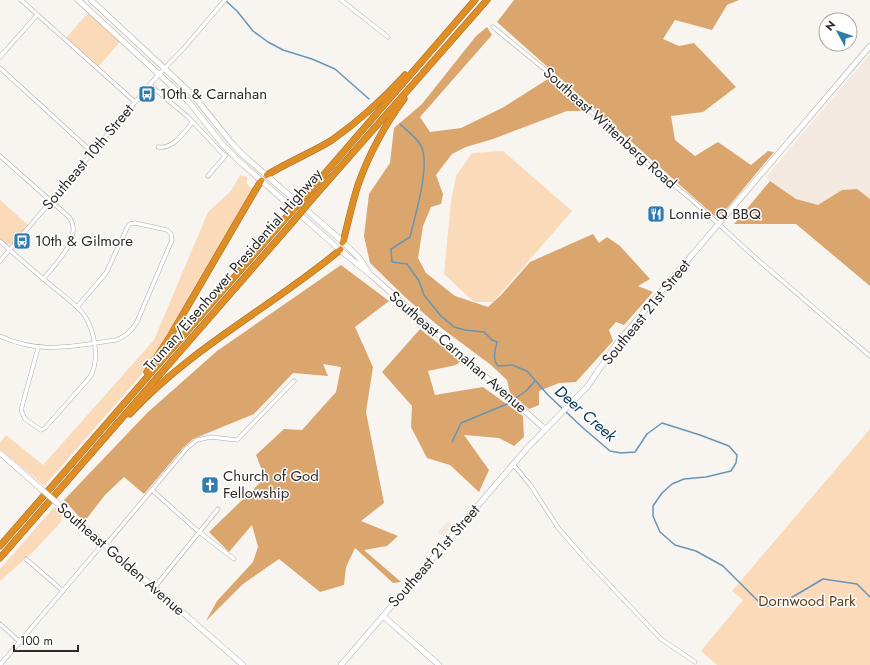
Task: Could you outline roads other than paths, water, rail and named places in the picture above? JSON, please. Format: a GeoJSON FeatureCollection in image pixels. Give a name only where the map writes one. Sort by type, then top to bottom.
{"type":"FeatureCollection","features":[{"type":"Feature","properties":{"kind":"highway","name":"Truman/Eisenhower Presidential Highway"},"geometry":{"type":"LineString","coordinates":[[0,546],[475,0]]}},
{"type":"Feature","properties":{"kind":"highway","name":"Truman/Eisenhower Presidential Highway"},"geometry":{"type":"LineString","coordinates":[[0,558],[426,68],[487,0]]}},
{"type":"Feature","properties":{"kind":"highway"},"geometry":{"type":"LineString","coordinates":[[267,175],[321,146],[358,120],[381,100],[412,67],[436,46]]}},
{"type":"Feature","properties":{"kind":"highway"},"geometry":{"type":"LineString","coordinates":[[343,242],[355,194],[370,155],[395,112],[426,68]]}},
{"type":"Feature","properties":{"kind":"highway"},"geometry":{"type":"LineString","coordinates":[[121,408],[168,340],[261,181]]}},
{"type":"Feature","properties":{"kind":"highway"},"geometry":{"type":"LineString","coordinates":[[94,449],[121,425],[154,390],[179,368],[340,250]]}},
{"type":"Feature","properties":{"kind":"street"},"geometry":{"type":"LineString","coordinates":[[21,0],[135,102]]}},
{"type":"Feature","properties":{"kind":"street","name":"Southeast Carnahan Avenue"},"geometry":{"type":"LineString","coordinates":[[78,0],[188,101],[229,151],[261,181],[371,275],[545,429]]}},
{"type":"Feature","properties":{"kind":"street","name":"Southeast Carnahan Avenue"},"geometry":{"type":"LineString","coordinates":[[91,0],[196,99],[236,147],[343,242],[359,258],[371,275]]}},
{"type":"Feature","properties":{"kind":"street","name":"Southeast 10th Street"},"geometry":{"type":"LineString","coordinates":[[0,261],[164,68],[225,0]]}},
{"type":"Feature","properties":{"kind":"street"},"geometry":{"type":"LineString","coordinates":[[341,0],[388,37]]}},
{"type":"Feature","properties":{"kind":"street"},"geometry":{"type":"LineString","coordinates":[[0,57],[37,15]]}},
{"type":"Feature","properties":{"kind":"street","name":"Southeast Wittenberg Road"},"geometry":{"type":"LineString","coordinates":[[493,27],[554,78],[642,160],[692,200],[870,356]]}},
{"type":"Feature","properties":{"kind":"street","name":"Southeast 21st Street"},"geometry":{"type":"LineString","coordinates":[[341,665],[513,464],[587,387],[618,342],[870,46]]}},
{"type":"Feature","properties":{"kind":"street"},"geometry":{"type":"LineString","coordinates":[[0,68],[93,152]]}},
{"type":"Feature","properties":{"kind":"street"},"geometry":{"type":"LineString","coordinates":[[150,85],[193,122],[225,156]]}},
{"type":"Feature","properties":{"kind":"street"},"geometry":{"type":"LineString","coordinates":[[158,147],[167,148],[173,145],[193,122]]}},
{"type":"Feature","properties":{"kind":"street"},"geometry":{"type":"LineString","coordinates":[[208,176],[229,151]]}},
{"type":"Feature","properties":{"kind":"street"},"geometry":{"type":"LineString","coordinates":[[0,156],[71,219],[73,230],[65,253],[44,279]]}},
{"type":"Feature","properties":{"kind":"street"},"geometry":{"type":"LineString","coordinates":[[261,181],[267,175]]}},
{"type":"Feature","properties":{"kind":"street"},"geometry":{"type":"LineString","coordinates":[[0,336],[19,344],[38,348],[63,348],[118,339],[127,334],[134,326],[172,240],[171,234],[167,230],[135,223],[130,224],[106,273],[77,307]]}},
{"type":"Feature","properties":{"kind":"street"},"geometry":{"type":"LineString","coordinates":[[0,242],[77,307],[88,322],[94,343],[96,357],[90,377],[45,428],[40,430],[25,419],[21,410],[38,348]]}},
{"type":"Feature","properties":{"kind":"street"},"geometry":{"type":"LineString","coordinates":[[340,250],[343,242]]}},
{"type":"Feature","properties":{"kind":"street"},"geometry":{"type":"LineString","coordinates":[[2,665],[63,591],[187,448],[197,440],[211,438],[237,440],[294,381]]}},
{"type":"Feature","properties":{"kind":"street","name":"Southeast Golden Avenue"},"geometry":{"type":"LineString","coordinates":[[0,453],[243,665]]}},
{"type":"Feature","properties":{"kind":"street"},"geometry":{"type":"LineString","coordinates":[[513,464],[531,486],[559,529],[588,562],[661,639],[695,662]]}},
{"type":"Feature","properties":{"kind":"street"},"geometry":{"type":"LineString","coordinates":[[152,490],[199,532],[234,559]]}},
{"type":"Feature","properties":{"kind":"street"},"geometry":{"type":"LineString","coordinates":[[154,588],[218,509]]}},
{"type":"Feature","properties":{"kind":"street"},"geometry":{"type":"LineString","coordinates":[[26,559],[63,591]]}},
{"type":"Feature","properties":{"kind":"street"},"geometry":{"type":"LineString","coordinates":[[383,616],[439,665]]}},
{"type":"Feature","properties":{"kind":"street"},"geometry":{"type":"LineString","coordinates":[[0,624],[20,642]]}},
{"type":"Feature","properties":{"kind":"waterway","name":"Deer Creek"},"geometry":{"type":"LineString","coordinates":[[225,0],[237,11],[253,31],[268,42],[283,50],[312,59],[335,69],[369,99]]}},
{"type":"Feature","properties":{"kind":"waterway","name":"Deer Creek"},"geometry":{"type":"LineString","coordinates":[[400,124],[420,144],[423,152],[424,163],[419,203],[410,237],[391,249],[392,262],[407,264],[419,281],[424,295],[441,316],[454,327],[484,332],[492,340],[497,342],[495,361],[498,366],[512,365],[527,371],[548,395],[610,451],[621,453],[635,452],[647,434],[662,423],[729,446],[737,455],[736,463],[731,471],[706,477],[684,479],[672,484],[662,493],[653,506],[653,516],[660,532],[675,545],[696,551],[723,566],[758,601],[767,606],[784,602],[823,579],[857,584],[870,597]]}},
{"type":"Feature","properties":{"kind":"waterway"},"geometry":{"type":"LineString","coordinates":[[452,442],[461,423],[507,404],[526,391],[535,381]]}},
{"type":"Feature","properties":{"kind":"place","name":"10th & Carnahan"},"geometry":{"type":"Point","coordinates":[147,94]}},
{"type":"Feature","properties":{"kind":"place","name":"Lonnie Q BBQ"},"geometry":{"type":"Point","coordinates":[656,214]}},
{"type":"Feature","properties":{"kind":"place","name":"10th & Gilmore"},"geometry":{"type":"Point","coordinates":[22,241]}},
{"type":"Feature","properties":{"kind":"place","name":"Church of God Fellowship"},"geometry":{"type":"Point","coordinates":[210,485]}},
{"type":"Feature","properties":{"kind":"park label","name":"Dornwood Park"},"geometry":{"type":"Point","coordinates":[807,601]}}]}
